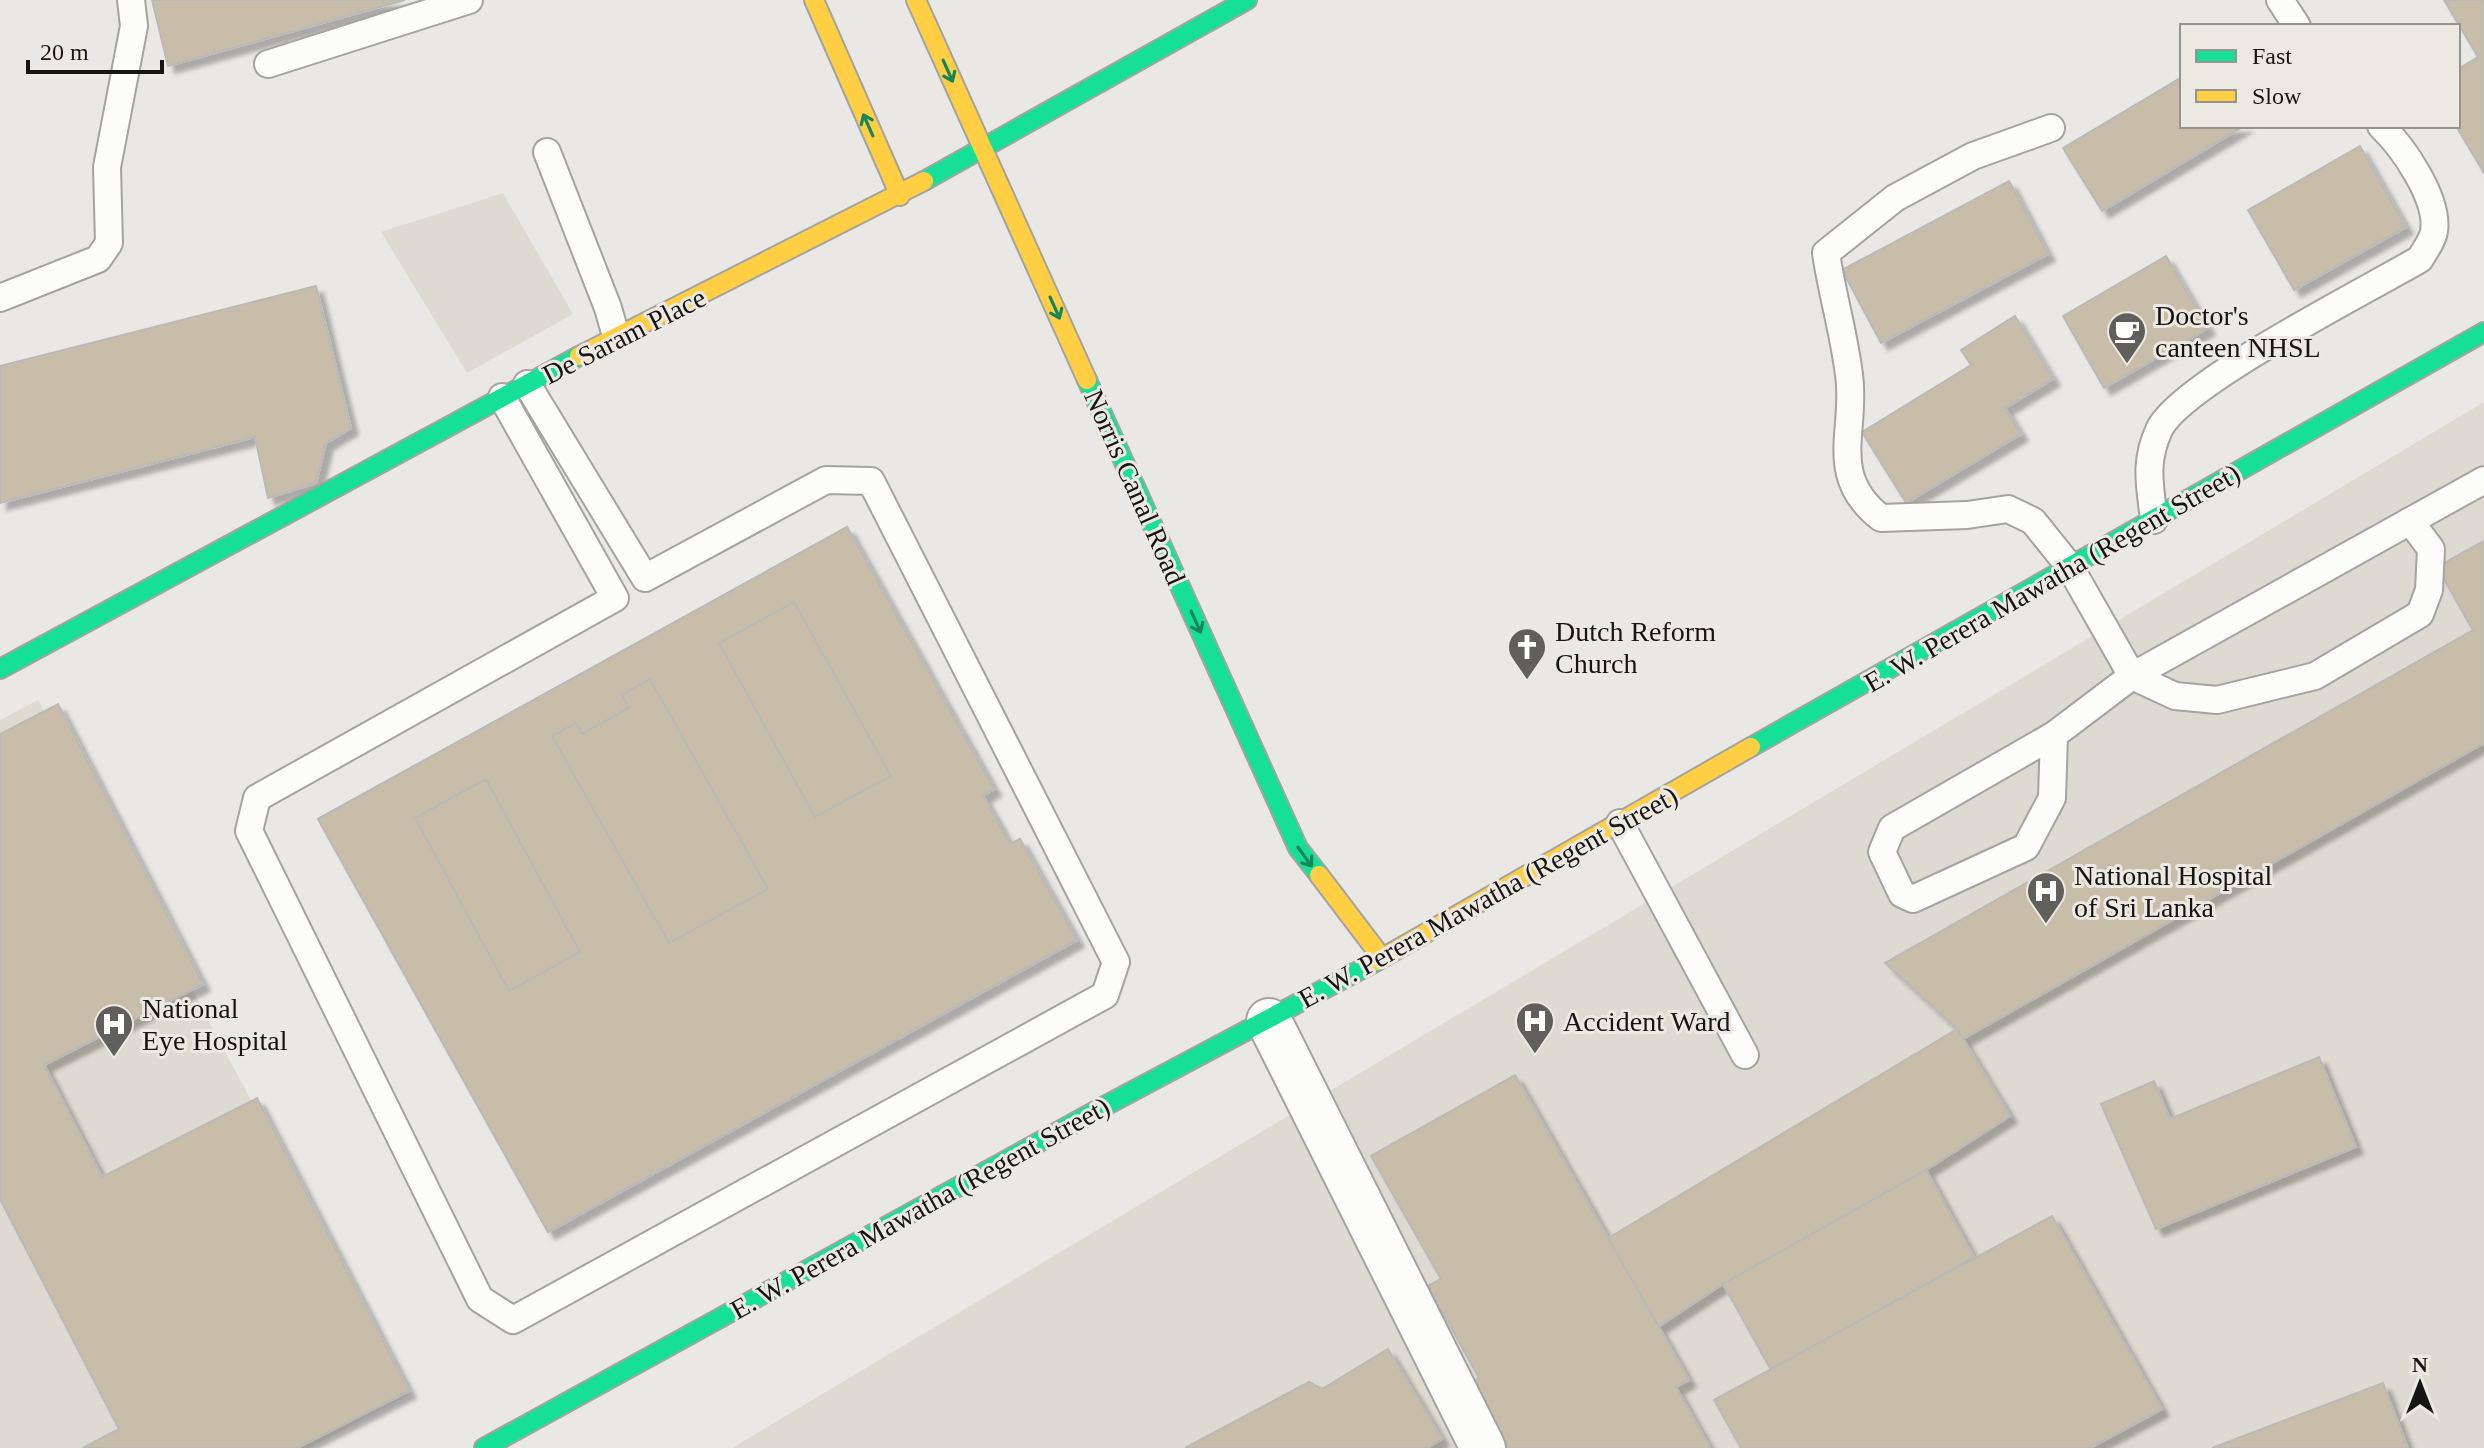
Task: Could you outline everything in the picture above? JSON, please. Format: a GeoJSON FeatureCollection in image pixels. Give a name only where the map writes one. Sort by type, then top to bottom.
{"type":"FeatureCollection","features":[{"type":"Feature","properties":{"kind":"street","name":"Norris Canal Road"},"geometry":{"type":"LineString","coordinates":[[916,0],[1298,848],[1382,958]]}},
{"type":"Feature","properties":{"kind":"street","name":"De Saram Place"},"geometry":{"type":"LineString","coordinates":[[0,669],[616,336],[693,302],[900,196],[1247,0]]}},
{"type":"Feature","properties":{"kind":"street"},"geometry":{"type":"LineString","coordinates":[[815,4],[900,196]]}},
{"type":"Feature","properties":{"kind":"street","name":"E. W. Perera Mawatha (Regent Street)"},"geometry":{"type":"LineString","coordinates":[[484,1448],[1087,1116],[1382,958],[2484,332]]}},
{"type":"Feature","properties":{"kind":"street"},"geometry":{"type":"LineString","coordinates":[[1269,1021],[1483,1448]]}},
{"type":"Feature","properties":{"kind":"lane"},"geometry":{"type":"LineString","coordinates":[[0,298],[98,259],[109,243],[107,167],[134,26],[131,0]]}},
{"type":"Feature","properties":{"kind":"lane"},"geometry":{"type":"LineString","coordinates":[[268,64],[469,0]]}},
{"type":"Feature","properties":{"kind":"lane"},"geometry":{"type":"LineString","coordinates":[[2280,0],[2296,24]]}},
{"type":"Feature","properties":{"kind":"lane"},"geometry":{"type":"LineString","coordinates":[[2051,128],[1973,156],[1895,198],[1826,253],[1850,380],[1846,457],[1860,502],[1881,518],[1967,515],[2008,509],[2033,521],[2070,567],[2132,676],[2175,696],[2217,700],[2315,676],[2420,614],[2429,590],[2431,549],[2410,521]]}},
{"type":"Feature","properties":{"kind":"lane"},"geometry":{"type":"LineString","coordinates":[[2154,520],[2148,459],[2160,426],[2214,377],[2420,259],[2434,234],[2434,212],[2402,146],[2383,128]]}},
{"type":"Feature","properties":{"kind":"lane"},"geometry":{"type":"LineString","coordinates":[[547,152],[616,336]]}},
{"type":"Feature","properties":{"kind":"lane"},"geometry":{"type":"LineString","coordinates":[[502,397],[615,598],[257,798],[249,831],[480,1299],[513,1320],[1105,995],[1116,962],[871,481],[826,480],[645,578],[527,384]]}},
{"type":"Feature","properties":{"kind":"lane"},"geometry":{"type":"LineString","coordinates":[[2054,735],[2052,798],[2026,847],[1913,899],[1902,894],[1882,852],[1892,828],[2054,735],[2132,676],[2484,480]]}},
{"type":"Feature","properties":{"kind":"lane"},"geometry":{"type":"LineString","coordinates":[[1620,823],[1745,1055]]}},
{"type":"Feature","properties":{"kind":"shaded area"},"geometry":{"type":"Polygon","coordinates":[[[503,193],[573,314],[467,373],[381,232],[503,193]]]}},
{"type":"Feature","properties":{"kind":"shaded area","name":"National Hospital of Sri Lanka"},"geometry":{"type":"Polygon","coordinates":[[[2484,402],[2484,1448],[732,1448],[2484,402]]]}},
{"type":"Feature","properties":{"kind":"shaded area","name":"National Eye Hospital"},"geometry":{"type":"Polygon","coordinates":[[[38,700],[408,1395],[309,1448],[0,1448],[0,720],[38,700]]]}},
{"type":"Feature","properties":{"kind":"building"},"geometry":{"type":"Polygon","coordinates":[[[152,0],[405,0],[168,66],[152,0]]]}},
{"type":"Feature","properties":{"kind":"building"},"geometry":{"type":"Polygon","coordinates":[[[2444,0],[2484,0],[2484,173],[2457,128],[2460,128],[2460,68],[2478,57],[2444,0]]]}},
{"type":"Feature","properties":{"kind":"building"},"geometry":{"type":"Polygon","coordinates":[[[2180,78],[2180,128],[2241,128],[2102,211],[2063,148],[2180,78]]]}},
{"type":"Feature","properties":{"kind":"building"},"geometry":{"type":"Polygon","coordinates":[[[2360,146],[2406,227],[2294,290],[2248,210],[2360,146]]]}},
{"type":"Feature","properties":{"kind":"building"},"geometry":{"type":"Polygon","coordinates":[[[2009,181],[2048,254],[1881,343],[1842,270],[2009,181]]]}},
{"type":"Feature","properties":{"kind":"building"},"geometry":{"type":"Polygon","coordinates":[[[2166,256],[2208,328],[2104,388],[2063,316],[2166,256]]]}},
{"type":"Feature","properties":{"kind":"building"},"geometry":{"type":"Polygon","coordinates":[[[316,286],[351,428],[326,443],[316,483],[268,498],[255,437],[0,503],[0,366],[316,286]]]}},
{"type":"Feature","properties":{"kind":"building"},"geometry":{"type":"Polygon","coordinates":[[[2015,316],[2053,379],[2005,408],[2021,434],[1906,503],[1862,432],[1971,365],[1961,350],[2015,316]]]}},
{"type":"Feature","properties":{"kind":"building"},"geometry":{"type":"Polygon","coordinates":[[[847,527],[994,789],[983,796],[1010,844],[1020,839],[1077,940],[548,1232],[318,819],[847,527]]]}},
{"type":"Feature","properties":{"kind":"building"},"geometry":{"type":"Polygon","coordinates":[[[847,527],[994,789],[983,796],[1010,844],[1020,839],[1077,940],[548,1232],[318,819],[847,527]],[[794,602],[719,643],[815,817],[891,776],[794,602]],[[650,679],[622,695],[629,708],[582,734],[576,723],[552,736],[669,943],[768,889],[650,679]],[[486,779],[415,818],[509,991],[580,952],[486,779]]]}},
{"type":"Feature","properties":{"kind":"building"},"geometry":{"type":"Polygon","coordinates":[[[2484,541],[2484,743],[1963,1039],[1957,1029],[1885,963],[2473,630],[2437,567],[2484,541]]]}},
{"type":"Feature","properties":{"kind":"building","name":"National Eye Hospital"},"geometry":{"type":"Polygon","coordinates":[[[58,704],[203,984],[44,1065],[102,1177],[257,1098],[409,1391],[297,1448],[83,1448],[119,1429],[0,1199],[0,734],[58,704]]]}},
{"type":"Feature","properties":{"kind":"building"},"geometry":{"type":"Polygon","coordinates":[[[1957,1029],[2010,1116],[1926,1170],[1723,1284],[1629,1346],[1575,1258],[1957,1029]]]}},
{"type":"Feature","properties":{"kind":"building"},"geometry":{"type":"Polygon","coordinates":[[[2319,1057],[2356,1147],[2156,1229],[2101,1104],[2154,1081],[2170,1119],[2319,1057]]]}},
{"type":"Feature","properties":{"kind":"building"},"geometry":{"type":"Polygon","coordinates":[[[1515,1075],[1689,1380],[1676,1387],[1710,1448],[1497,1448],[1462,1388],[1479,1378],[1428,1286],[1441,1279],[1371,1156],[1515,1075]]]}},
{"type":"Feature","properties":{"kind":"building"},"geometry":{"type":"Polygon","coordinates":[[[1926,1170],[1974,1257],[1771,1370],[1723,1284],[1926,1170]]]}},
{"type":"Feature","properties":{"kind":"building"},"geometry":{"type":"Polygon","coordinates":[[[2052,1216],[2162,1409],[2090,1448],[1741,1448],[1714,1400],[2052,1216]]]}},
{"type":"Feature","properties":{"kind":"building"},"geometry":{"type":"Polygon","coordinates":[[[1388,1349],[1442,1439],[1427,1448],[1185,1448],[1309,1382],[1322,1389],[1388,1349]]]}},
{"type":"Feature","properties":{"kind":"building"},"geometry":{"type":"Polygon","coordinates":[[[2383,1383],[2408,1448],[2212,1448],[2383,1383]]]}},
{"type":"Feature","properties":{"kind":"traffic: fast"},"geometry":{"type":"LineString","coordinates":[[924,181],[1247,0]]}},
{"type":"Feature","properties":{"kind":"traffic: fast"},"geometry":{"type":"LineString","coordinates":[[1751,747],[2484,332]]}},
{"type":"Feature","properties":{"kind":"traffic: fast"},"geometry":{"type":"LineString","coordinates":[[0,669],[579,356]]}},
{"type":"Feature","properties":{"kind":"traffic: fast"},"geometry":{"type":"LineString","coordinates":[[1087,380],[1298,848],[1319,875]]}},
{"type":"Feature","properties":{"kind":"traffic: fast"},"geometry":{"type":"LineString","coordinates":[[484,1448],[1101,1108],[1377,961]]}},
{"type":"Feature","properties":{"kind":"traffic: slow"},"geometry":{"type":"LineString","coordinates":[[814,0],[900,196]]}},
{"type":"Feature","properties":{"kind":"traffic: slow"},"geometry":{"type":"LineString","coordinates":[[916,0],[1087,380]]}},
{"type":"Feature","properties":{"kind":"traffic: slow"},"geometry":{"type":"LineString","coordinates":[[579,356],[924,181]]}},
{"type":"Feature","properties":{"kind":"traffic: slow"},"geometry":{"type":"LineString","coordinates":[[1377,961],[1751,747]]}},
{"type":"Feature","properties":{"kind":"traffic: slow"},"geometry":{"type":"LineString","coordinates":[[1319,875],[1382,958]]}},
{"type":"Feature","properties":{"kind":"place","name":"Doctor's canteen NHSL"},"geometry":{"type":"Point","coordinates":[2127,365]}},
{"type":"Feature","properties":{"kind":"place","name":"Dutch Reform Church"},"geometry":{"type":"Point","coordinates":[1527,681]}},
{"type":"Feature","properties":{"kind":"place","name":"National Hospital of Sri Lanka"},"geometry":{"type":"Point","coordinates":[2046,925]}},
{"type":"Feature","properties":{"kind":"place","name":"Accident Ward"},"geometry":{"type":"Point","coordinates":[1535,1055]}},
{"type":"Feature","properties":{"kind":"place","name":"National Eye Hospital"},"geometry":{"type":"Point","coordinates":[114,1058]}}]}
